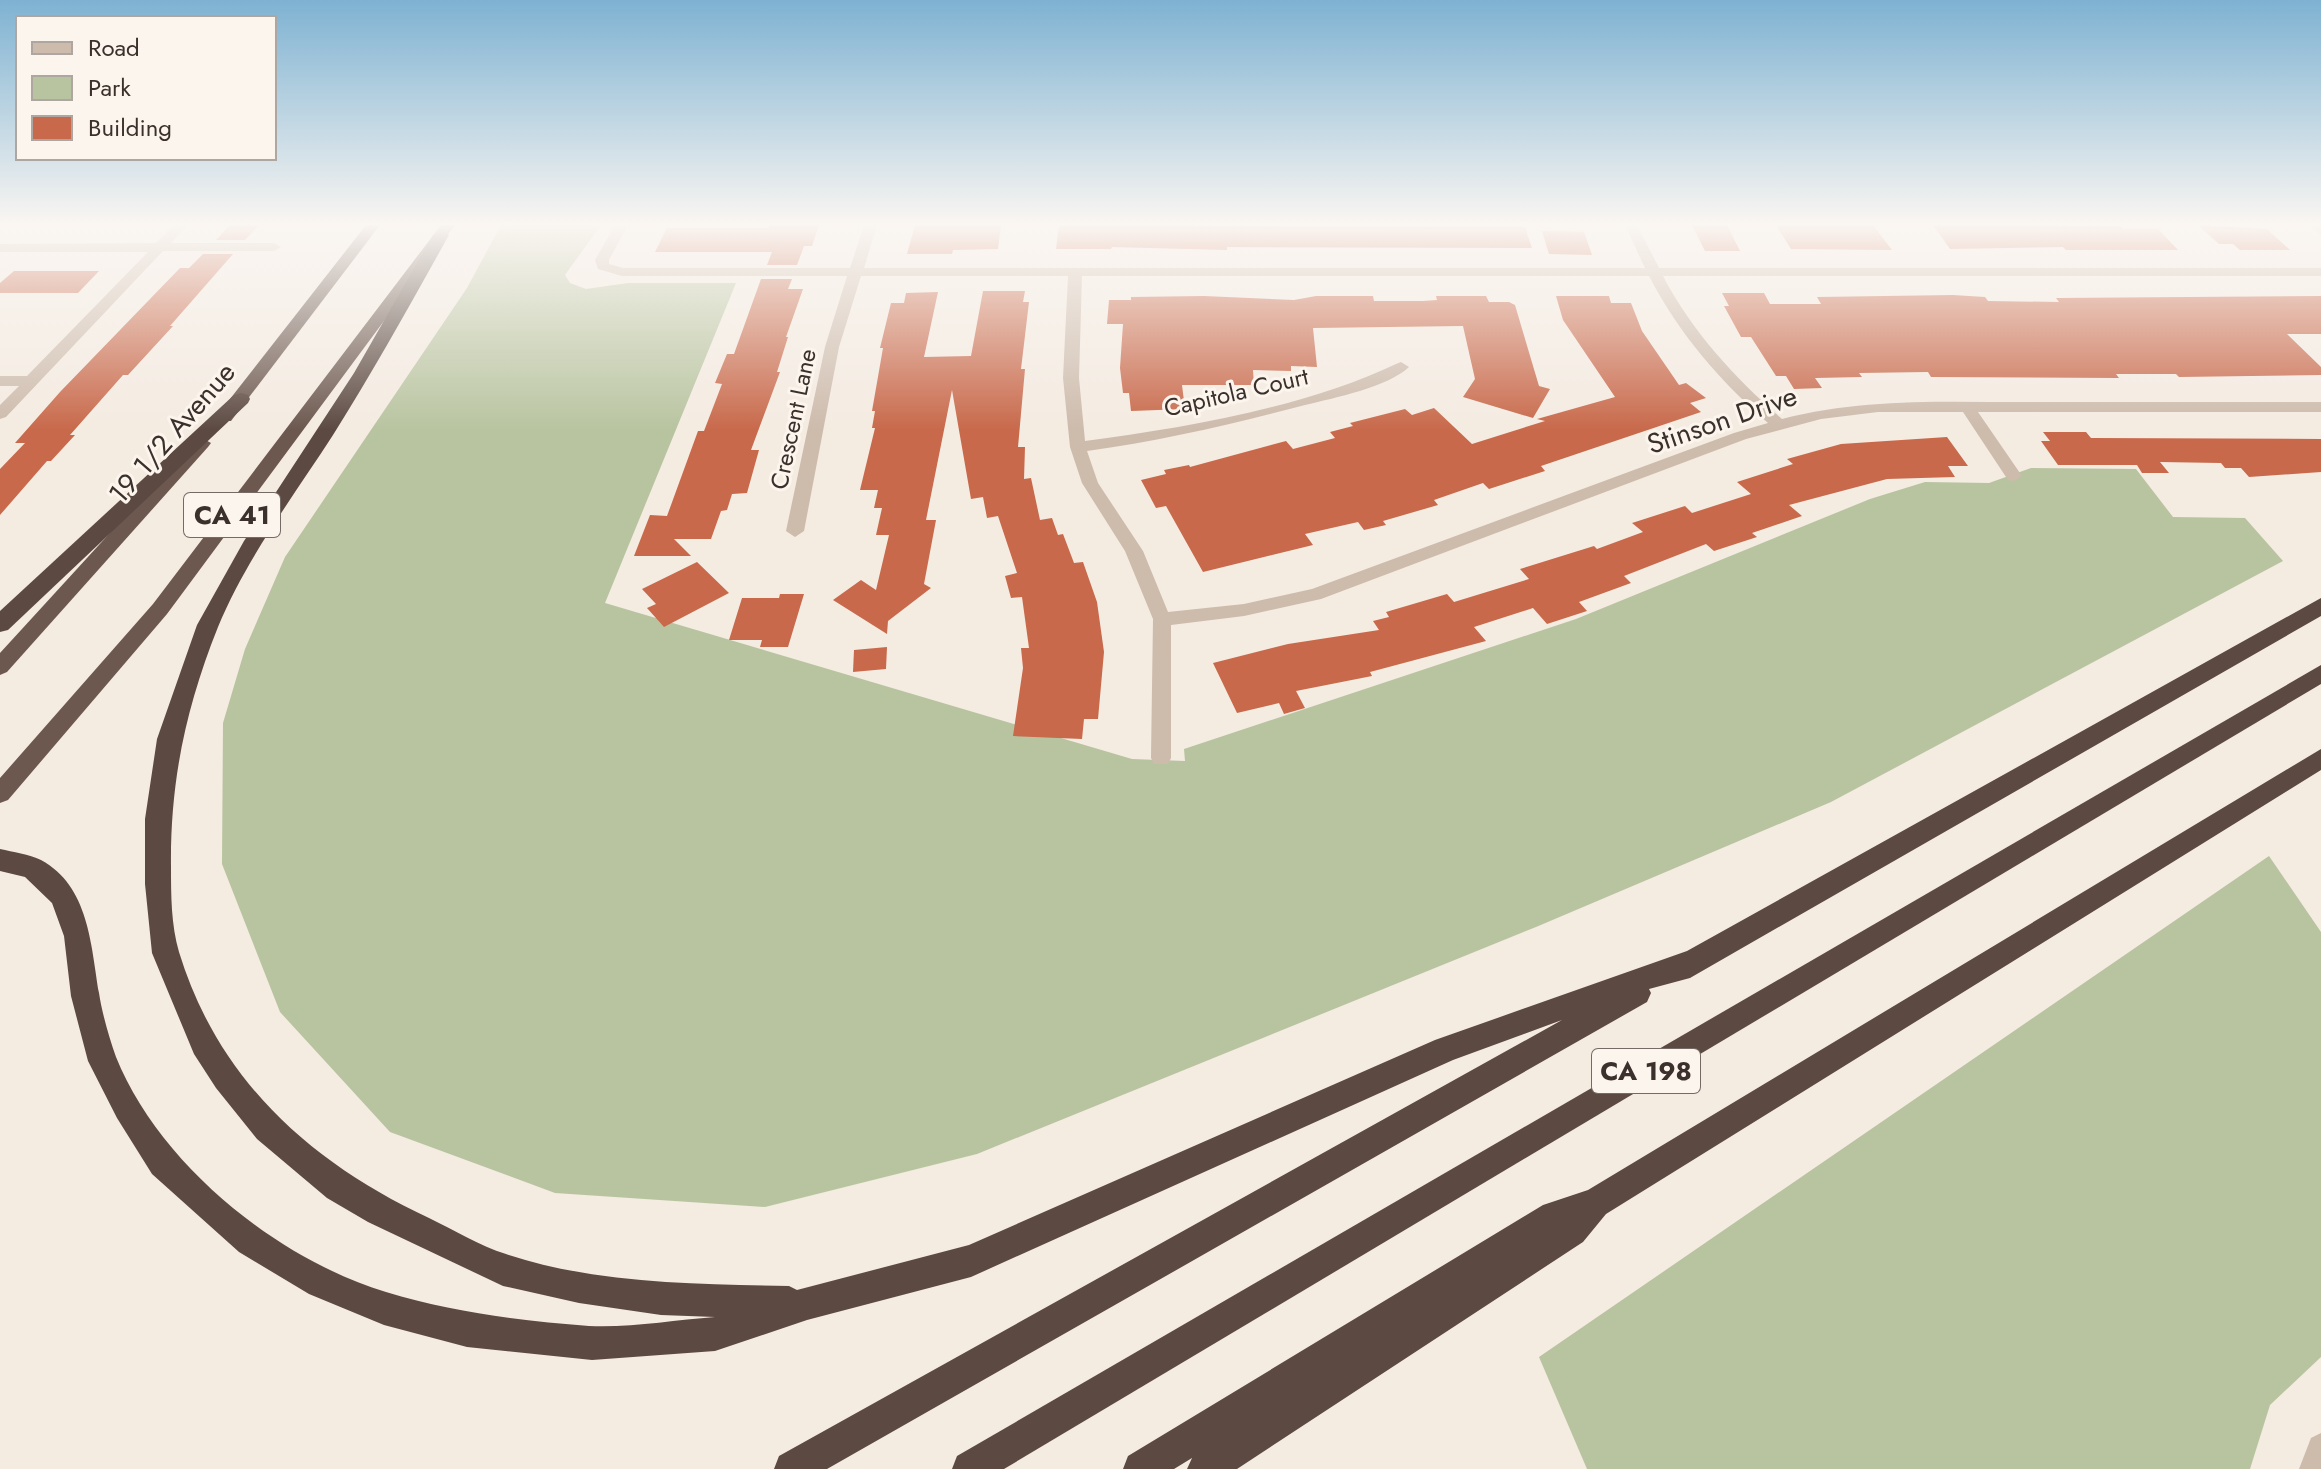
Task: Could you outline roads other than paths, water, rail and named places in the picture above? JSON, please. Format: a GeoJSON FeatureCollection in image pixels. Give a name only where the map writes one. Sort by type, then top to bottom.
{"type":"FeatureCollection","features":[{"type":"Feature","properties":{"kind":"highway","name":"19 1/2 Avenue"},"geometry":{"type":"LineString","coordinates":[[0,667],[241,399],[321,294]]}},
{"type":"Feature","properties":{"kind":"highway","name":"CA 41"},"geometry":{"type":"LineString","coordinates":[[0,794],[160,609],[396,294]]}},
{"type":"Feature","properties":{"kind":"highway"},"geometry":{"type":"LineString","coordinates":[[408,294],[363,373],[251,546],[208,625],[169,739],[158,819],[159,900],[166,953],[204,1045],[251,1109],[295,1154],[338,1187],[379,1211],[503,1270],[579,1287],[661,1299],[807,1303]]}},
{"type":"Feature","properties":{"kind":"highway"},"geometry":{"type":"LineString","coordinates":[[0,624],[241,399]]}},
{"type":"Feature","properties":{"kind":"highway","name":"CA 198"},"geometry":{"type":"LineString","coordinates":[[792,1469],[2321,606]]}},
{"type":"Feature","properties":{"kind":"highway","name":"CA 198"},"geometry":{"type":"LineString","coordinates":[[970,1469],[2321,673]]}},
{"type":"Feature","properties":{"kind":"highway","name":"CA 198"},"geometry":{"type":"LineString","coordinates":[[1141,1469],[1554,1216],[1595,1203],[2321,758]]}},
{"type":"Feature","properties":{"kind":"highway"},"geometry":{"type":"LineString","coordinates":[[0,860],[33,868],[63,896],[78,936],[85,996],[103,1061],[128,1108],[163,1163],[250,1241],[321,1282],[384,1308],[467,1330],[592,1343],[715,1334],[807,1303],[971,1261],[1445,1049],[1693,961]]}},
{"type":"Feature","properties":{"kind":"highway"},"geometry":{"type":"LineString","coordinates":[[1205,1469],[1572,1231],[1595,1203]]}},
{"type":"Feature","properties":{"kind":"street"},"geometry":{"type":"LineString","coordinates":[[0,414],[116,294]]}},
{"type":"Feature","properties":{"kind":"street","name":"Crescent Lane"},"geometry":{"type":"LineString","coordinates":[[795,531],[832,347],[849,294]]}},
{"type":"Feature","properties":{"kind":"street"},"geometry":{"type":"LineString","coordinates":[[1074,294],[1071,378],[1078,447],[1090,483],[1134,551],[1162,619],[1161,758]]}},
{"type":"Feature","properties":{"kind":"street"},"geometry":{"type":"LineString","coordinates":[[1667,294],[1710,361],[1735,388],[1778,424]]}},
{"type":"Feature","properties":{"kind":"street","name":"Capitola Court"},"geometry":{"type":"LineString","coordinates":[[1078,447],[1133,440],[1262,413],[1335,393],[1401,367]]}},
{"type":"Feature","properties":{"kind":"street"},"geometry":{"type":"LineString","coordinates":[[0,381],[33,381]]}},
{"type":"Feature","properties":{"kind":"street"},"geometry":{"type":"LineString","coordinates":[[1966,405],[2014,476]]}},
{"type":"Feature","properties":{"kind":"street","name":"Stinson Drive"},"geometry":{"type":"LineString","coordinates":[[1162,619],[1244,610],[1315,595],[1778,424],[1878,407],[2321,407]]}},
{"type":"Feature","properties":{"kind":"street"},"geometry":{"type":"LineString","coordinates":[[2314,1469],[2321,1448]]}}]}
